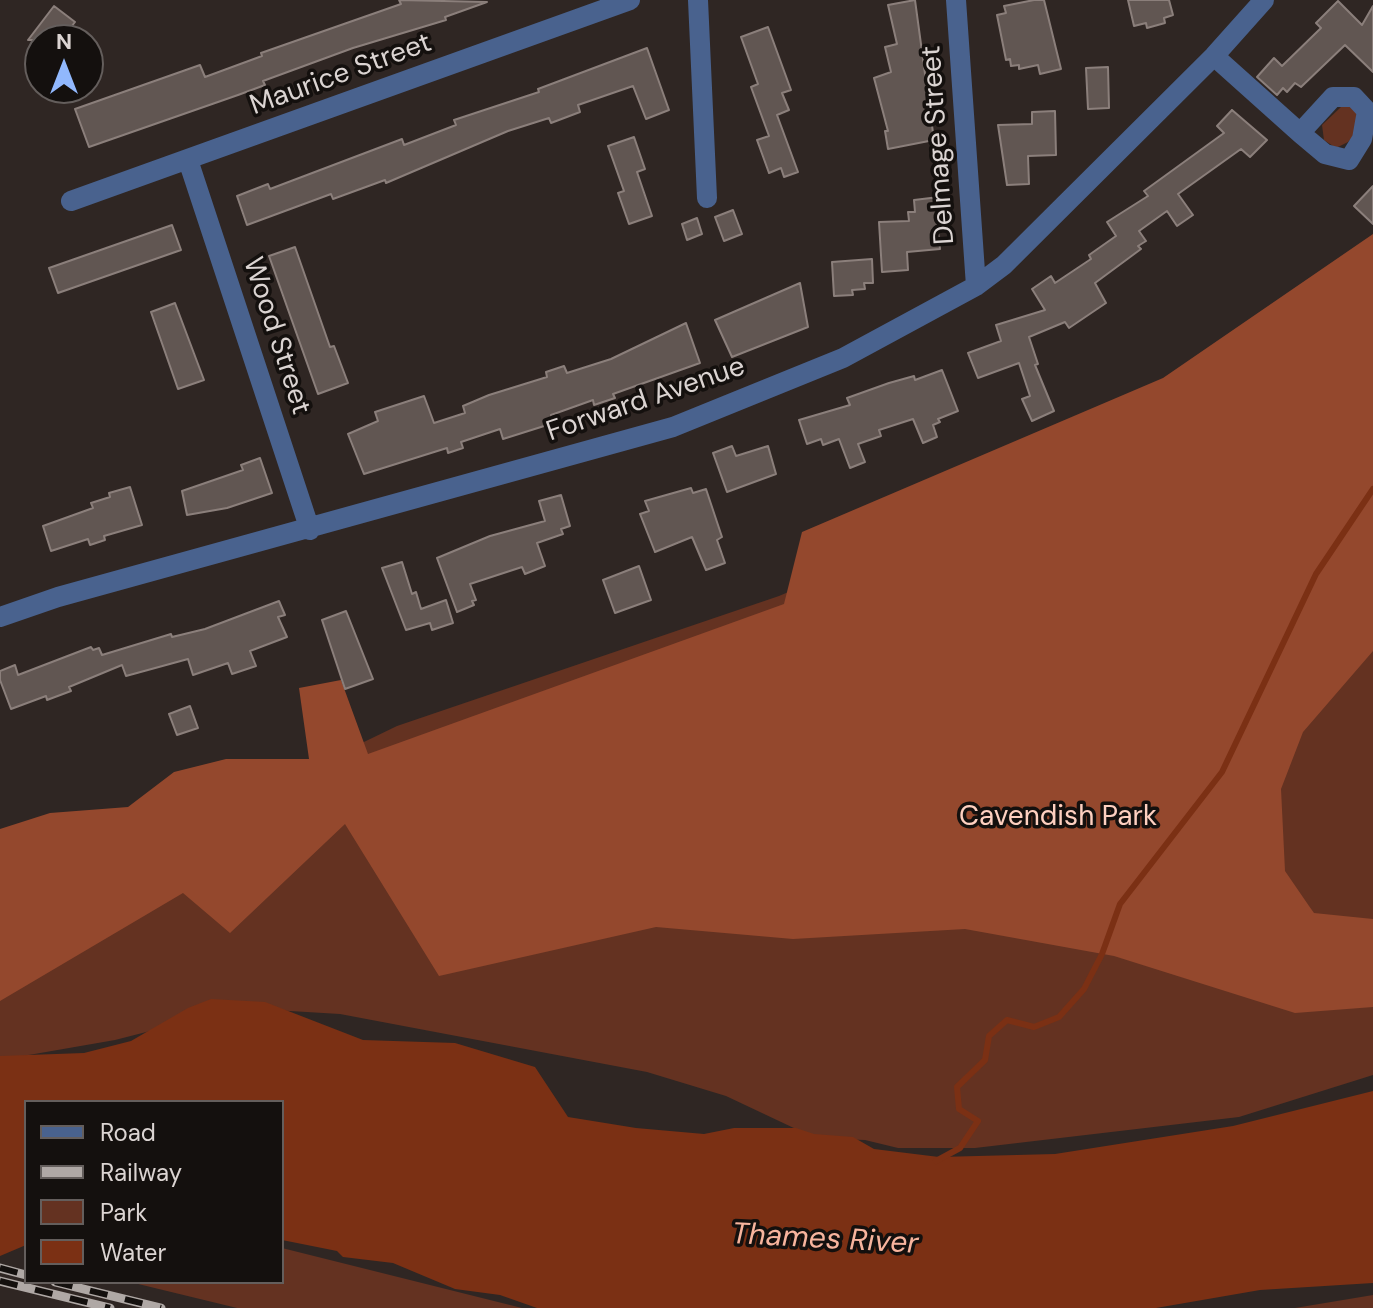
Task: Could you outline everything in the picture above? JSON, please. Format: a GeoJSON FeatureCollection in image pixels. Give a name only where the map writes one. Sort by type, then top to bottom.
{"type":"FeatureCollection","features":[{"type":"Feature","properties":{"kind":"street","name":"Maurice Street"},"geometry":{"type":"LineString","coordinates":[[71,201],[630,0]]}},
{"type":"Feature","properties":{"kind":"street"},"geometry":{"type":"LineString","coordinates":[[698,0],[707,198]]}},
{"type":"Feature","properties":{"kind":"street","name":"Delmage Street"},"geometry":{"type":"LineString","coordinates":[[956,0],[976,286]]}},
{"type":"Feature","properties":{"kind":"street","name":"Forward Avenue"},"geometry":{"type":"LineString","coordinates":[[0,617],[58,597],[310,530],[673,427],[843,358],[976,286],[1004,265],[1214,56],[1264,0]]}},
{"type":"Feature","properties":{"kind":"street"},"geometry":{"type":"LineString","coordinates":[[1214,56],[1300,133]]}},
{"type":"Feature","properties":{"kind":"street","name":"Wood Street"},"geometry":{"type":"LineString","coordinates":[[188,160],[310,530]]}},
{"type":"Feature","properties":{"kind":"green space"},"geometry":{"type":"Polygon","coordinates":[[[1341,107],[1352,107],[1360,118],[1359,130],[1348,142],[1336,148],[1324,140],[1322,125],[1341,107]]]}},
{"type":"Feature","properties":{"kind":"green space","name":"Cavendish Park"},"geometry":{"type":"Polygon","coordinates":[[[1373,234],[1373,651],[1303,732],[1281,789],[1285,871],[1309,906],[1314,913],[1373,919],[1373,1007],[1295,1013],[1114,956],[965,929],[793,939],[656,927],[439,976],[345,824],[230,933],[183,893],[0,1001],[0,829],[50,813],[128,807],[174,772],[226,759],[309,759],[299,688],[341,680],[368,754],[784,604],[802,532],[1163,378],[1373,234]]]}},
{"type":"Feature","properties":{"kind":"green space","name":"Cavendish Park"},"geometry":{"type":"Polygon","coordinates":[[[1373,255],[1373,1075],[1239,1117],[975,1148],[898,1148],[865,1140],[815,1138],[726,1096],[647,1072],[340,1014],[240,1008],[115,1040],[0,1060],[0,918],[397,726],[779,596],[1012,497],[1373,255]]]}},
{"type":"Feature","properties":{"kind":"green space"},"geometry":{"type":"Polygon","coordinates":[[[284,1248],[522,1308],[237,1308],[138,1284],[284,1284],[284,1248]]]}},
{"type":"Feature","properties":{"kind":"green space"},"geometry":{"type":"Polygon","coordinates":[[[1373,1295],[1373,1308],[1295,1308],[1373,1295]]]}},
{"type":"Feature","properties":{"kind":"water","name":"Thames River"},"geometry":{"type":"Polygon","coordinates":[[[211,999],[265,1002],[363,1040],[455,1043],[535,1067],[568,1117],[636,1128],[704,1134],[734,1128],[796,1128],[814,1134],[853,1137],[874,1149],[939,1157],[1055,1154],[1233,1126],[1373,1091],[1373,1283],[1260,1290],[1156,1308],[537,1308],[500,1295],[455,1289],[393,1263],[343,1257],[337,1251],[284,1240],[284,1100],[24,1100],[24,1246],[0,1256],[0,1056],[84,1053],[131,1041],[188,1008],[211,999]]]}},
{"type":"Feature","properties":{"kind":"building"},"geometry":{"type":"Polygon","coordinates":[[[399,0],[487,2],[445,17],[446,20],[353,48],[263,81],[265,85],[89,147],[75,109],[89,104],[104,104],[104,99],[200,65],[205,77],[262,56],[261,53],[401,4],[399,0]]]}},
{"type":"Feature","properties":{"kind":"building"},"geometry":{"type":"Polygon","coordinates":[[[915,0],[934,140],[888,149],[885,131],[888,131],[874,78],[891,72],[885,47],[897,44],[888,5],[915,0]]]}},
{"type":"Feature","properties":{"kind":"building"},"geometry":{"type":"Polygon","coordinates":[[[1044,0],[1061,69],[1040,74],[1038,65],[1019,69],[1019,65],[1011,66],[1010,59],[1006,60],[997,15],[1006,13],[1004,6],[1044,0]]]}},
{"type":"Feature","properties":{"kind":"building"},"geometry":{"type":"Polygon","coordinates":[[[1128,0],[1169,0],[1173,15],[1164,18],[1165,23],[1147,28],[1146,23],[1134,26],[1128,0]]]}},
{"type":"Feature","properties":{"kind":"building"},"geometry":{"type":"Polygon","coordinates":[[[1338,1],[1362,25],[1373,6],[1373,72],[1345,45],[1301,87],[1295,83],[1287,92],[1283,88],[1277,95],[1257,77],[1274,58],[1282,66],[1321,28],[1316,23],[1338,1]]]}},
{"type":"Feature","properties":{"kind":"building"},"geometry":{"type":"Polygon","coordinates":[[[54,6],[75,22],[73,24],[40,24],[54,6]]]}},
{"type":"Feature","properties":{"kind":"building"},"geometry":{"type":"Polygon","coordinates":[[[768,27],[791,90],[782,93],[789,110],[777,115],[798,172],[784,177],[781,168],[769,173],[757,140],[769,136],[751,87],[758,84],[741,37],[768,27]]]}},
{"type":"Feature","properties":{"kind":"building"},"geometry":{"type":"Polygon","coordinates":[[[647,48],[669,110],[646,119],[633,86],[578,105],[580,112],[551,123],[549,118],[508,131],[386,183],[385,180],[333,199],[331,194],[247,225],[237,196],[268,184],[270,189],[402,139],[404,145],[456,125],[454,120],[539,92],[538,89],[647,48]]]}},
{"type":"Feature","properties":{"kind":"building"},"geometry":{"type":"Polygon","coordinates":[[[1108,67],[1109,108],[1088,109],[1086,68],[1108,67]]]}},
{"type":"Feature","properties":{"kind":"building"},"geometry":{"type":"Polygon","coordinates":[[[1232,110],[1267,140],[1250,157],[1241,149],[1178,194],[1193,215],[1177,226],[1167,211],[1139,231],[1146,241],[1138,246],[1141,249],[1095,283],[1106,303],[1069,328],[1065,322],[1029,337],[1038,364],[1035,365],[1054,411],[1032,421],[1022,399],[1030,396],[1019,363],[978,378],[968,353],[1001,341],[996,325],[1045,310],[1032,289],[1051,276],[1055,283],[1091,259],[1089,255],[1116,236],[1107,222],[1148,196],[1144,191],[1224,133],[1217,126],[1232,110]]]}},
{"type":"Feature","properties":{"kind":"building"},"geometry":{"type":"Polygon","coordinates":[[[1055,111],[1056,155],[1028,156],[1029,184],[1007,185],[998,125],[1032,124],[1032,112],[1055,111]]]}},
{"type":"Feature","properties":{"kind":"building"},"geometry":{"type":"Polygon","coordinates":[[[634,137],[645,169],[637,172],[652,216],[629,224],[618,193],[624,191],[608,146],[634,137]]]}},
{"type":"Feature","properties":{"kind":"building"},"geometry":{"type":"Polygon","coordinates":[[[1373,186],[1373,224],[1354,206],[1373,186]]]}},
{"type":"Feature","properties":{"kind":"building"},"geometry":{"type":"Polygon","coordinates":[[[939,197],[941,213],[936,214],[940,249],[907,252],[908,270],[882,272],[879,222],[909,221],[908,212],[915,212],[914,200],[939,197]]]}},
{"type":"Feature","properties":{"kind":"building"},"geometry":{"type":"Polygon","coordinates":[[[733,210],[742,234],[724,241],[715,217],[733,210]]]}},
{"type":"Feature","properties":{"kind":"building"},"geometry":{"type":"Polygon","coordinates":[[[697,218],[702,234],[687,240],[682,224],[697,218]]]}},
{"type":"Feature","properties":{"kind":"building"},"geometry":{"type":"Polygon","coordinates":[[[172,225],[181,250],[58,293],[49,268],[172,225]]]}},
{"type":"Feature","properties":{"kind":"building"},"geometry":{"type":"Polygon","coordinates":[[[295,247],[330,347],[334,346],[348,383],[318,394],[269,256],[295,247]]]}},
{"type":"Feature","properties":{"kind":"building"},"geometry":{"type":"Polygon","coordinates":[[[872,259],[873,283],[864,283],[865,289],[852,290],[853,295],[834,296],[832,262],[872,259]]]}},
{"type":"Feature","properties":{"kind":"building"},"geometry":{"type":"Polygon","coordinates":[[[800,283],[808,327],[732,357],[715,320],[800,283]]]}},
{"type":"Feature","properties":{"kind":"building"},"geometry":{"type":"Polygon","coordinates":[[[175,303],[204,380],[178,389],[151,312],[175,303]]]}},
{"type":"Feature","properties":{"kind":"building"},"geometry":{"type":"Polygon","coordinates":[[[686,323],[700,363],[613,394],[615,398],[594,405],[593,400],[551,415],[553,423],[541,427],[503,439],[500,429],[461,442],[463,448],[448,453],[447,448],[364,474],[348,434],[378,421],[375,412],[424,396],[434,423],[465,413],[463,406],[489,395],[547,377],[546,372],[564,366],[567,373],[611,359],[686,323]]]}},
{"type":"Feature","properties":{"kind":"building"},"geometry":{"type":"Polygon","coordinates":[[[942,370],[958,411],[938,419],[940,422],[933,425],[937,437],[923,443],[913,419],[879,430],[881,436],[858,444],[865,462],[850,468],[839,439],[823,445],[821,439],[807,444],[799,420],[850,405],[847,398],[889,383],[914,376],[915,380],[942,370]]]}},
{"type":"Feature","properties":{"kind":"building"},"geometry":{"type":"Polygon","coordinates":[[[732,446],[736,456],[768,446],[776,474],[727,492],[713,453],[732,446]]]}},
{"type":"Feature","properties":{"kind":"building"},"geometry":{"type":"Polygon","coordinates":[[[260,458],[272,493],[227,508],[187,515],[182,491],[243,470],[241,465],[260,458]]]}},
{"type":"Feature","properties":{"kind":"building"},"geometry":{"type":"Polygon","coordinates":[[[130,487],[142,525],[104,536],[105,540],[90,545],[88,539],[51,551],[43,526],[93,508],[91,503],[110,497],[109,493],[130,487]]]}},
{"type":"Feature","properties":{"kind":"building"},"geometry":{"type":"Polygon","coordinates":[[[691,488],[693,493],[706,489],[722,537],[717,540],[725,563],[706,570],[692,537],[655,552],[640,514],[649,511],[645,501],[691,488]]]}},
{"type":"Feature","properties":{"kind":"building"},"geometry":{"type":"Polygon","coordinates":[[[561,495],[570,526],[561,529],[563,534],[537,543],[545,566],[525,574],[522,567],[470,584],[476,600],[472,601],[474,605],[457,612],[437,558],[490,536],[545,521],[539,501],[561,495]]]}},
{"type":"Feature","properties":{"kind":"building"},"geometry":{"type":"Polygon","coordinates":[[[402,562],[412,594],[416,592],[421,609],[446,600],[453,623],[432,630],[430,623],[406,630],[382,568],[402,562]]]}},
{"type":"Feature","properties":{"kind":"building"},"geometry":{"type":"Polygon","coordinates":[[[639,566],[651,600],[615,613],[603,580],[639,566]]]}},
{"type":"Feature","properties":{"kind":"building"},"geometry":{"type":"Polygon","coordinates":[[[279,601],[285,615],[278,617],[287,637],[250,651],[256,666],[232,674],[228,663],[193,675],[188,659],[126,676],[122,665],[69,687],[71,691],[11,709],[0,680],[0,671],[15,665],[18,675],[91,647],[93,650],[99,648],[102,655],[171,634],[172,637],[205,629],[279,601]]]}},
{"type":"Feature","properties":{"kind":"building"},"geometry":{"type":"Polygon","coordinates":[[[346,611],[373,679],[345,689],[322,620],[346,611]]]}},
{"type":"Feature","properties":{"kind":"building"},"geometry":{"type":"Polygon","coordinates":[[[190,706],[198,728],[177,735],[169,714],[190,706]]]}},
{"type":"Feature","properties":{"kind":"waterway"},"geometry":{"type":"LineString","coordinates":[[936,1161],[960,1148],[978,1121],[959,1109],[957,1087],[985,1060],[989,1036],[1007,1020],[1034,1027],[1059,1017],[1084,989],[1102,954],[1120,904],[1222,772],[1316,574],[1373,489]]}},
{"type":"Feature","properties":{"kind":"railway"},"geometry":{"type":"LineString","coordinates":[[0,1268],[24,1274]]}},
{"type":"Feature","properties":{"kind":"railway"},"geometry":{"type":"LineString","coordinates":[[0,1281],[110,1308]]}},
{"type":"Feature","properties":{"kind":"railway"},"geometry":{"type":"LineString","coordinates":[[63,1284],[161,1308]]}}]}
